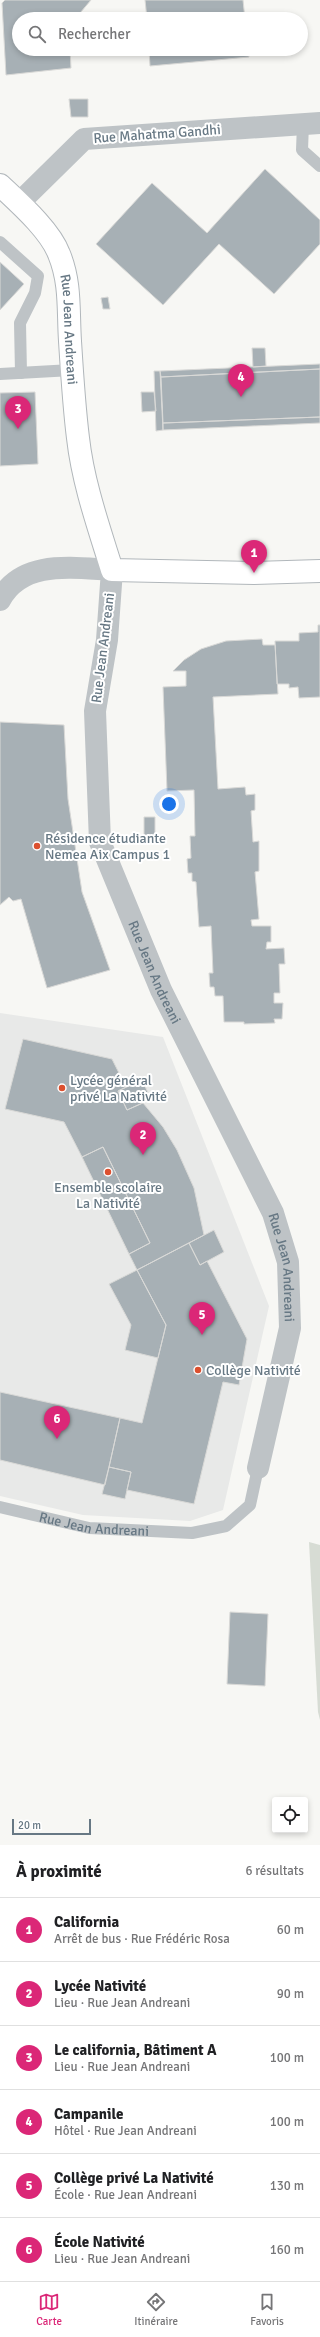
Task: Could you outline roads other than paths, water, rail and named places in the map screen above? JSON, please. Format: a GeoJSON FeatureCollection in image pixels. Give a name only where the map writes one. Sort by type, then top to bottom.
{"type":"FeatureCollection","features":[{"type":"Feature","properties":{"kind":"street","name":"Rue Mahatma Gandhi"},"geometry":{"type":"LineString","coordinates":[[19,203],[84,139],[311,124]]}},
{"type":"Feature","properties":{"kind":"street","name":"Rue Jean Andreani"},"geometry":{"type":"LineString","coordinates":[[0,185],[19,203],[50,238],[59,253],[69,284],[72,370],[78,440],[94,512],[112,570],[107,640],[95,711],[100,842],[161,990],[273,1213],[288,1262],[290,1328],[258,1468]]}},
{"type":"Feature","properties":{"kind":"street"},"geometry":{"type":"LineString","coordinates":[[0,600],[5,591],[23,576],[54,568],[254,573],[320,571]]}},
{"type":"Feature","properties":{"kind":"lane"},"geometry":{"type":"LineString","coordinates":[[311,124],[302,150],[320,166]]}},
{"type":"Feature","properties":{"kind":"lane"},"geometry":{"type":"LineString","coordinates":[[0,242],[38,276],[35,293],[20,323],[21,373]]}},
{"type":"Feature","properties":{"kind":"lane"},"geometry":{"type":"LineString","coordinates":[[0,374],[72,370]]}},
{"type":"Feature","properties":{"kind":"lane","name":"Rue Jean Andreani"},"geometry":{"type":"LineString","coordinates":[[0,1507],[89,1528],[192,1533],[226,1526],[250,1505],[258,1468]]}},
{"type":"Feature","properties":{"kind":"place","name":"Campanile"},"geometry":{"type":"Point","coordinates":[241,397]}},
{"type":"Feature","properties":{"kind":"place","name":"Le california, Bâtiment A"},"geometry":{"type":"Point","coordinates":[18,429]}},
{"type":"Feature","properties":{"kind":"place","name":"California"},"geometry":{"type":"Point","coordinates":[254,573]}},
{"type":"Feature","properties":{"kind":"place","name":"Résidence étudiante Nemea Aix Campus 1"},"geometry":{"type":"Point","coordinates":[37,846]}},
{"type":"Feature","properties":{"kind":"place","name":"Lycée général privé La Nativité"},"geometry":{"type":"Point","coordinates":[62,1088]}},
{"type":"Feature","properties":{"kind":"place","name":"Lycée Nativité"},"geometry":{"type":"Point","coordinates":[143,1155]}},
{"type":"Feature","properties":{"kind":"place","name":"Ensemble scolaire La Nativité"},"geometry":{"type":"Point","coordinates":[108,1172]}},
{"type":"Feature","properties":{"kind":"place","name":"Collège privé La Nativité"},"geometry":{"type":"Point","coordinates":[202,1335]}},
{"type":"Feature","properties":{"kind":"place","name":"Collège Nativité"},"geometry":{"type":"Point","coordinates":[198,1370]}},
{"type":"Feature","properties":{"kind":"place","name":"École Nativité"},"geometry":{"type":"Point","coordinates":[57,1439]}}]}
